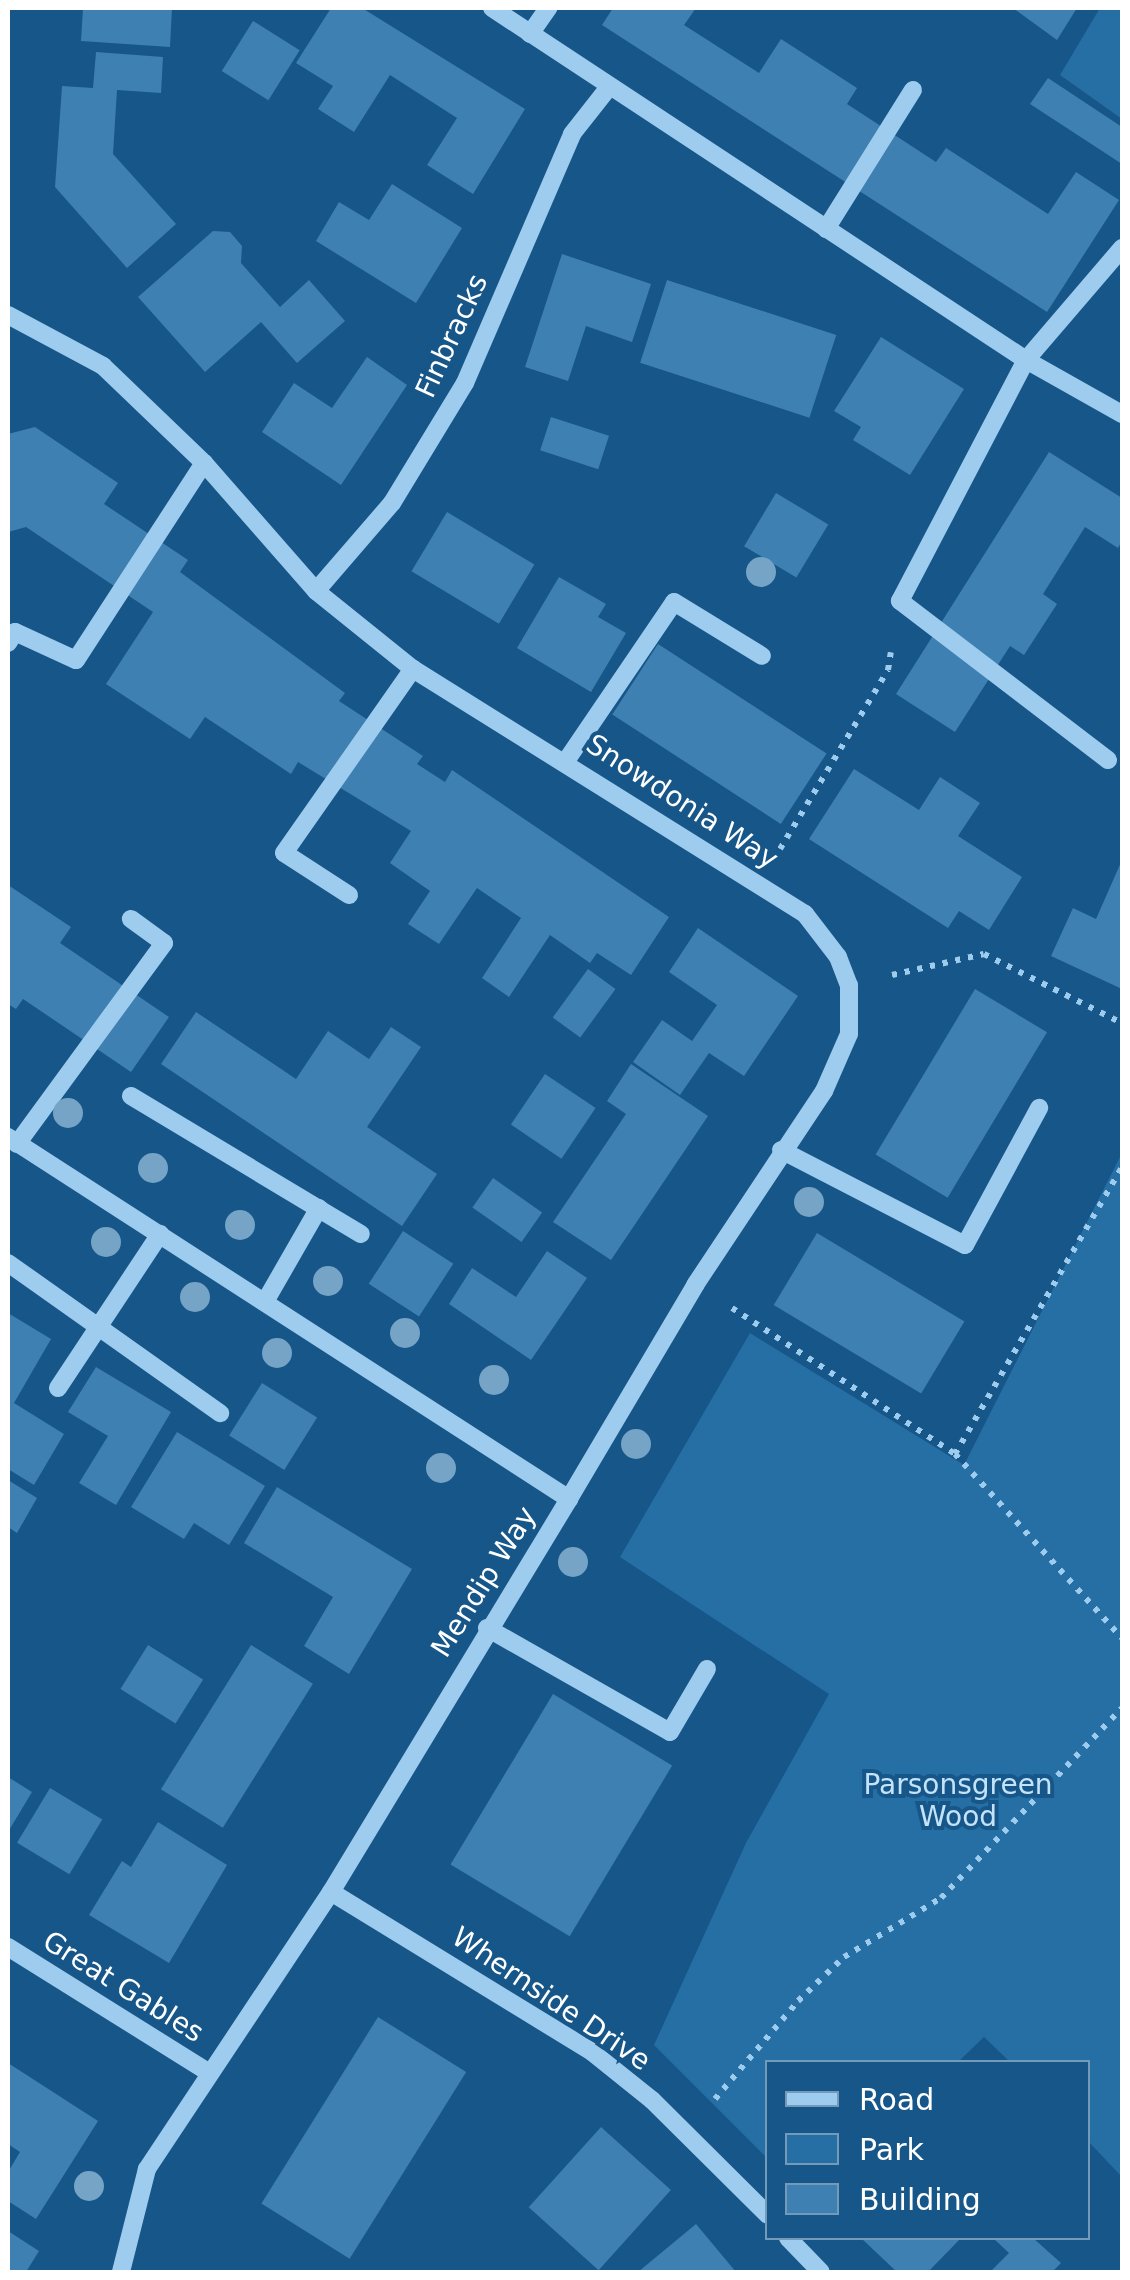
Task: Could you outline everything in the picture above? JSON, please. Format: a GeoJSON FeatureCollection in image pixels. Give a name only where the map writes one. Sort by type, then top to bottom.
{"type":"FeatureCollection","features":[{"type":"Feature","properties":{"kind":"street"},"geometry":{"type":"LineString","coordinates":[[492,8],[1026,360],[1122,414]]}},
{"type":"Feature","properties":{"kind":"street"},"geometry":{"type":"LineString","coordinates":[[530,34],[548,8]]}},
{"type":"Feature","properties":{"kind":"street","name":"Finbracks"},"geometry":{"type":"LineString","coordinates":[[316,591],[392,504],[465,383],[572,134],[609,87]]}},
{"type":"Feature","properties":{"kind":"street"},"geometry":{"type":"LineString","coordinates":[[826,230],[913,90]]}},
{"type":"Feature","properties":{"kind":"street"},"geometry":{"type":"LineString","coordinates":[[1108,760],[900,601],[1026,360],[1122,248]]}},
{"type":"Feature","properties":{"kind":"street","name":"Snowdonia Way"},"geometry":{"type":"LineString","coordinates":[[8,315],[102,366],[204,463],[316,591],[413,669],[759,884],[822,932],[849,984],[848,1034],[839,1061],[696,1284],[568,1498]]}},
{"type":"Feature","properties":{"kind":"street"},"geometry":{"type":"LineString","coordinates":[[8,643],[15,632],[76,660],[204,463]]}},
{"type":"Feature","properties":{"kind":"street"},"geometry":{"type":"LineString","coordinates":[[566,761],[674,602],[762,656]]}},
{"type":"Feature","properties":{"kind":"street"},"geometry":{"type":"LineString","coordinates":[[349,895],[284,853],[413,669]]}},
{"type":"Feature","properties":{"kind":"street"},"geometry":{"type":"LineString","coordinates":[[12,1141],[164,944],[130,919]]}},
{"type":"Feature","properties":{"kind":"street"},"geometry":{"type":"LineString","coordinates":[[131,1096],[361,1234]]}},
{"type":"Feature","properties":{"kind":"street"},"geometry":{"type":"LineString","coordinates":[[781,1150],[964,1245],[1039,1108]]}},
{"type":"Feature","properties":{"kind":"street","name":"Mendip Way"},"geometry":{"type":"LineString","coordinates":[[12,1141],[266,1300],[568,1498],[331,1892],[147,2169],[121,2272]]}},
{"type":"Feature","properties":{"kind":"street"},"geometry":{"type":"LineString","coordinates":[[266,1300],[319,1208]]}},
{"type":"Feature","properties":{"kind":"street"},"geometry":{"type":"LineString","coordinates":[[58,1388],[160,1234]]}},
{"type":"Feature","properties":{"kind":"street"},"geometry":{"type":"LineString","coordinates":[[8,1263],[220,1413]]}},
{"type":"Feature","properties":{"kind":"street"},"geometry":{"type":"LineString","coordinates":[[487,1628],[670,1732],[708,1669]]}},
{"type":"Feature","properties":{"kind":"street","name":"Whernside Drive"},"geometry":{"type":"LineString","coordinates":[[331,1892],[592,2052],[765,2212]]}},
{"type":"Feature","properties":{"kind":"street","name":"Great Gables"},"geometry":{"type":"LineString","coordinates":[[8,1947],[210,2073]]}},
{"type":"Feature","properties":{"kind":"street"},"geometry":{"type":"LineString","coordinates":[[790,2240],[821,2272]]}},
{"type":"Feature","properties":{"kind":"path"},"geometry":{"type":"LineString","coordinates":[[759,884],[888,670],[900,601]]}},
{"type":"Feature","properties":{"kind":"path"},"geometry":{"type":"LineString","coordinates":[[849,984],[984,954],[1122,1024]]}},
{"type":"Feature","properties":{"kind":"path"},"geometry":{"type":"LineString","coordinates":[[955,1454],[1122,1168]]}},
{"type":"Feature","properties":{"kind":"path"},"geometry":{"type":"LineString","coordinates":[[696,1284],[955,1454],[1122,1638]]}},
{"type":"Feature","properties":{"kind":"path"},"geometry":{"type":"LineString","coordinates":[[685,2134],[798,2002],[844,1958],[941,1898],[1122,1708]]}},
{"type":"Feature","properties":{"kind":"green space"},"geometry":{"type":"Polygon","coordinates":[[[1100,8],[1122,8],[1122,119],[1060,75],[1100,8]]]}},
{"type":"Feature","properties":{"kind":"green space","name":"Parsonsgreen Wood"},"geometry":{"type":"Polygon","coordinates":[[[1122,1153],[1122,2177],[1090,2143],[1090,2060],[1008,2060],[984,2037],[960,2060],[765,2060],[765,2156],[654,2045],[746,1843],[829,1694],[620,1557],[750,1333],[964,1465],[1122,1153]]]}},
{"type":"Feature","properties":{"kind":"building"},"geometry":{"type":"Polygon","coordinates":[[[83,8],[172,8],[170,47],[81,41],[83,8]]]}},
{"type":"Feature","properties":{"kind":"building"},"geometry":{"type":"Polygon","coordinates":[[[331,8],[362,8],[525,109],[473,194],[427,165],[457,118],[390,75],[354,132],[318,109],[333,86],[296,63],[331,8]]]}},
{"type":"Feature","properties":{"kind":"building"},"geometry":{"type":"Polygon","coordinates":[[[613,8],[696,8],[684,25],[759,73],[781,39],[857,88],[847,104],[936,162],[946,148],[1048,214],[1076,172],[1119,200],[1047,312],[602,25],[613,8]]]}},
{"type":"Feature","properties":{"kind":"building"},"geometry":{"type":"Polygon","coordinates":[[[1013,8],[1077,8],[1057,40],[1013,8]]]}},
{"type":"Feature","properties":{"kind":"building"},"geometry":{"type":"Polygon","coordinates":[[[253,21],[300,50],[268,100],[222,71],[253,21]]]}},
{"type":"Feature","properties":{"kind":"building"},"geometry":{"type":"Polygon","coordinates":[[[96,52],[163,57],[161,93],[117,90],[113,154],[176,224],[127,268],[55,187],[62,86],[93,88],[96,52]]]}},
{"type":"Feature","properties":{"kind":"building"},"geometry":{"type":"Polygon","coordinates":[[[1048,78],[1122,127],[1122,164],[1030,104],[1048,78]]]}},
{"type":"Feature","properties":{"kind":"building"},"geometry":{"type":"Polygon","coordinates":[[[392,184],[462,228],[416,303],[316,241],[339,202],[369,220],[392,184]]]}},
{"type":"Feature","properties":{"kind":"building"},"geometry":{"type":"Polygon","coordinates":[[[213,231],[230,232],[242,246],[241,263],[280,307],[309,280],[345,321],[297,363],[261,322],[205,372],[138,297],[213,231]]]}},
{"type":"Feature","properties":{"kind":"building"},"geometry":{"type":"Polygon","coordinates":[[[562,254],[651,284],[632,342],[586,326],[568,381],[525,367],[562,254]]]}},
{"type":"Feature","properties":{"kind":"building"},"geometry":{"type":"Polygon","coordinates":[[[667,280],[836,335],[809,418],[640,363],[667,280]]]}},
{"type":"Feature","properties":{"kind":"building"},"geometry":{"type":"Polygon","coordinates":[[[881,337],[964,389],[910,475],[853,440],[861,427],[834,411],[881,337]]]}},
{"type":"Feature","properties":{"kind":"building"},"geometry":{"type":"Polygon","coordinates":[[[367,357],[407,385],[341,485],[262,432],[294,383],[332,408],[367,357]]]}},
{"type":"Feature","properties":{"kind":"building"},"geometry":{"type":"Polygon","coordinates":[[[551,417],[609,436],[598,469],[540,450],[551,417]]]}},
{"type":"Feature","properties":{"kind":"building"},"geometry":{"type":"Polygon","coordinates":[[[35,427],[118,483],[104,504],[188,560],[180,572],[345,693],[339,701],[423,756],[417,764],[445,782],[452,770],[669,917],[631,975],[597,953],[590,963],[550,935],[509,997],[482,978],[521,918],[477,888],[439,944],[408,924],[430,891],[390,863],[411,831],[298,762],[291,774],[205,717],[190,739],[106,684],[153,612],[26,527],[8,532],[8,434],[35,427]]]}},
{"type":"Feature","properties":{"kind":"building"},"geometry":{"type":"Polygon","coordinates":[[[1049,452],[1122,498],[1122,541],[1118,548],[1085,527],[1043,594],[1057,604],[1024,655],[1010,646],[955,732],[896,694],[1049,452]]]}},
{"type":"Feature","properties":{"kind":"building"},"geometry":{"type":"Polygon","coordinates":[[[776,493],[828,524],[796,578],[744,546],[776,493]]]}},
{"type":"Feature","properties":{"kind":"building"},"geometry":{"type":"Polygon","coordinates":[[[447,512],[534,565],[499,624],[411,571],[447,512]]]}},
{"type":"Feature","properties":{"kind":"building"},"geometry":{"type":"Polygon","coordinates":[[[559,577],[606,604],[598,617],[626,633],[591,692],[517,648],[559,577]]]}},
{"type":"Feature","properties":{"kind":"building"},"geometry":{"type":"Polygon","coordinates":[[[658,644],[827,753],[781,824],[612,714],[658,644]]]}},
{"type":"Feature","properties":{"kind":"building"},"geometry":{"type":"Polygon","coordinates":[[[854,769],[919,810],[940,777],[980,803],[958,836],[1022,877],[989,930],[959,911],[948,928],[809,839],[854,769]]]}},
{"type":"Feature","properties":{"kind":"building"},"geometry":{"type":"Polygon","coordinates":[[[1122,860],[1122,989],[1051,956],[1073,908],[1096,919],[1122,860]]]}},
{"type":"Feature","properties":{"kind":"building"},"geometry":{"type":"Polygon","coordinates":[[[8,885],[71,927],[60,943],[169,1017],[131,1072],[23,999],[16,1009],[8,1004],[8,885]]]}},
{"type":"Feature","properties":{"kind":"building"},"geometry":{"type":"Polygon","coordinates":[[[698,928],[798,996],[744,1076],[709,1053],[680,1095],[633,1062],[662,1020],[692,1041],[717,1005],[669,972],[698,928]]]}},
{"type":"Feature","properties":{"kind":"building"},"geometry":{"type":"Polygon","coordinates":[[[588,969],[616,989],[580,1038],[553,1018],[588,969]]]}},
{"type":"Feature","properties":{"kind":"building"},"geometry":{"type":"Polygon","coordinates":[[[975,989],[1047,1032],[948,1198],[876,1154],[975,989]]]}},
{"type":"Feature","properties":{"kind":"building"},"geometry":{"type":"Polygon","coordinates":[[[196,1012],[296,1079],[328,1031],[369,1059],[391,1027],[421,1047],[367,1127],[437,1174],[402,1226],[161,1064],[196,1012]]]}},
{"type":"Feature","properties":{"kind":"building"},"geometry":{"type":"Polygon","coordinates":[[[631,1064],[708,1116],[611,1260],[553,1222],[626,1114],[607,1101],[631,1064]]]}},
{"type":"Feature","properties":{"kind":"building"},"geometry":{"type":"Polygon","coordinates":[[[545,1074],[596,1108],[561,1159],[511,1125],[545,1074]]]}},
{"type":"Feature","properties":{"kind":"building"},"geometry":{"type":"Polygon","coordinates":[[[493,1178],[542,1212],[522,1242],[472,1207],[493,1178]]]}},
{"type":"Feature","properties":{"kind":"building"},"geometry":{"type":"Polygon","coordinates":[[[403,1231],[453,1264],[419,1317],[369,1284],[403,1231]]]}},
{"type":"Feature","properties":{"kind":"building"},"geometry":{"type":"Polygon","coordinates":[[[817,1233],[964,1322],[921,1394],[774,1305],[817,1233]]]}},
{"type":"Feature","properties":{"kind":"building"},"geometry":{"type":"Polygon","coordinates":[[[547,1251],[587,1278],[531,1360],[449,1304],[472,1268],[516,1297],[547,1251]]]}},
{"type":"Feature","properties":{"kind":"building"},"geometry":{"type":"Polygon","coordinates":[[[8,1313],[51,1339],[14,1403],[64,1434],[34,1485],[8,1469],[8,1313]]]}},
{"type":"Feature","properties":{"kind":"building"},"geometry":{"type":"Polygon","coordinates":[[[96,1367],[171,1412],[116,1505],[79,1483],[108,1436],[68,1412],[96,1367]]]}},
{"type":"Feature","properties":{"kind":"building"},"geometry":{"type":"Polygon","coordinates":[[[262,1383],[317,1417],[284,1470],[229,1436],[262,1383]]]}},
{"type":"Feature","properties":{"kind":"building"},"geometry":{"type":"Polygon","coordinates":[[[177,1432],[265,1486],[229,1545],[194,1523],[184,1539],[131,1507],[177,1432]]]}},
{"type":"Feature","properties":{"kind":"building"},"geometry":{"type":"Polygon","coordinates":[[[8,1480],[37,1498],[17,1533],[8,1527],[8,1480]]]}},
{"type":"Feature","properties":{"kind":"building"},"geometry":{"type":"Polygon","coordinates":[[[277,1487],[412,1569],[349,1674],[304,1646],[333,1597],[244,1543],[277,1487]]]}},
{"type":"Feature","properties":{"kind":"building"},"geometry":{"type":"Polygon","coordinates":[[[148,1645],[203,1679],[176,1724],[120,1689],[148,1645]]]}},
{"type":"Feature","properties":{"kind":"building"},"geometry":{"type":"Polygon","coordinates":[[[251,1645],[313,1684],[223,1828],[161,1789],[251,1645]]]}},
{"type":"Feature","properties":{"kind":"building"},"geometry":{"type":"Polygon","coordinates":[[[553,1694],[672,1766],[570,1936],[451,1865],[553,1694]]]}},
{"type":"Feature","properties":{"kind":"building"},"geometry":{"type":"Polygon","coordinates":[[[8,1777],[32,1792],[8,1832],[8,1777]]]}},
{"type":"Feature","properties":{"kind":"building"},"geometry":{"type":"Polygon","coordinates":[[[50,1788],[102,1819],[69,1874],[17,1843],[50,1788]]]}},
{"type":"Feature","properties":{"kind":"building"},"geometry":{"type":"Polygon","coordinates":[[[158,1822],[227,1865],[169,1963],[89,1915],[122,1861],[131,1867],[158,1822]]]}},
{"type":"Feature","properties":{"kind":"building"},"geometry":{"type":"Polygon","coordinates":[[[378,2017],[466,2072],[350,2259],[261,2204],[378,2017]]]}},
{"type":"Feature","properties":{"kind":"building"},"geometry":{"type":"Polygon","coordinates":[[[8,2063],[98,2121],[36,2219],[8,2201],[8,2172],[20,2152],[8,2144],[8,2063]]]}},
{"type":"Feature","properties":{"kind":"building"},"geometry":{"type":"Polygon","coordinates":[[[601,2127],[671,2190],[599,2270],[529,2207],[601,2127]]]}},
{"type":"Feature","properties":{"kind":"building"},"geometry":{"type":"Polygon","coordinates":[[[696,2224],[736,2272],[638,2272],[696,2224]]]}},
{"type":"Feature","properties":{"kind":"building"},"geometry":{"type":"Polygon","coordinates":[[[8,2231],[39,2251],[26,2272],[8,2272],[8,2231]]]}},
{"type":"Feature","properties":{"kind":"building"},"geometry":{"type":"Polygon","coordinates":[[[863,2240],[959,2240],[928,2272],[897,2272],[863,2240]]]}},
{"type":"Feature","properties":{"kind":"building"},"geometry":{"type":"Polygon","coordinates":[[[995,2240],[1035,2240],[1061,2263],[1052,2272],[990,2272],[1009,2253],[995,2240]]]}}]}
